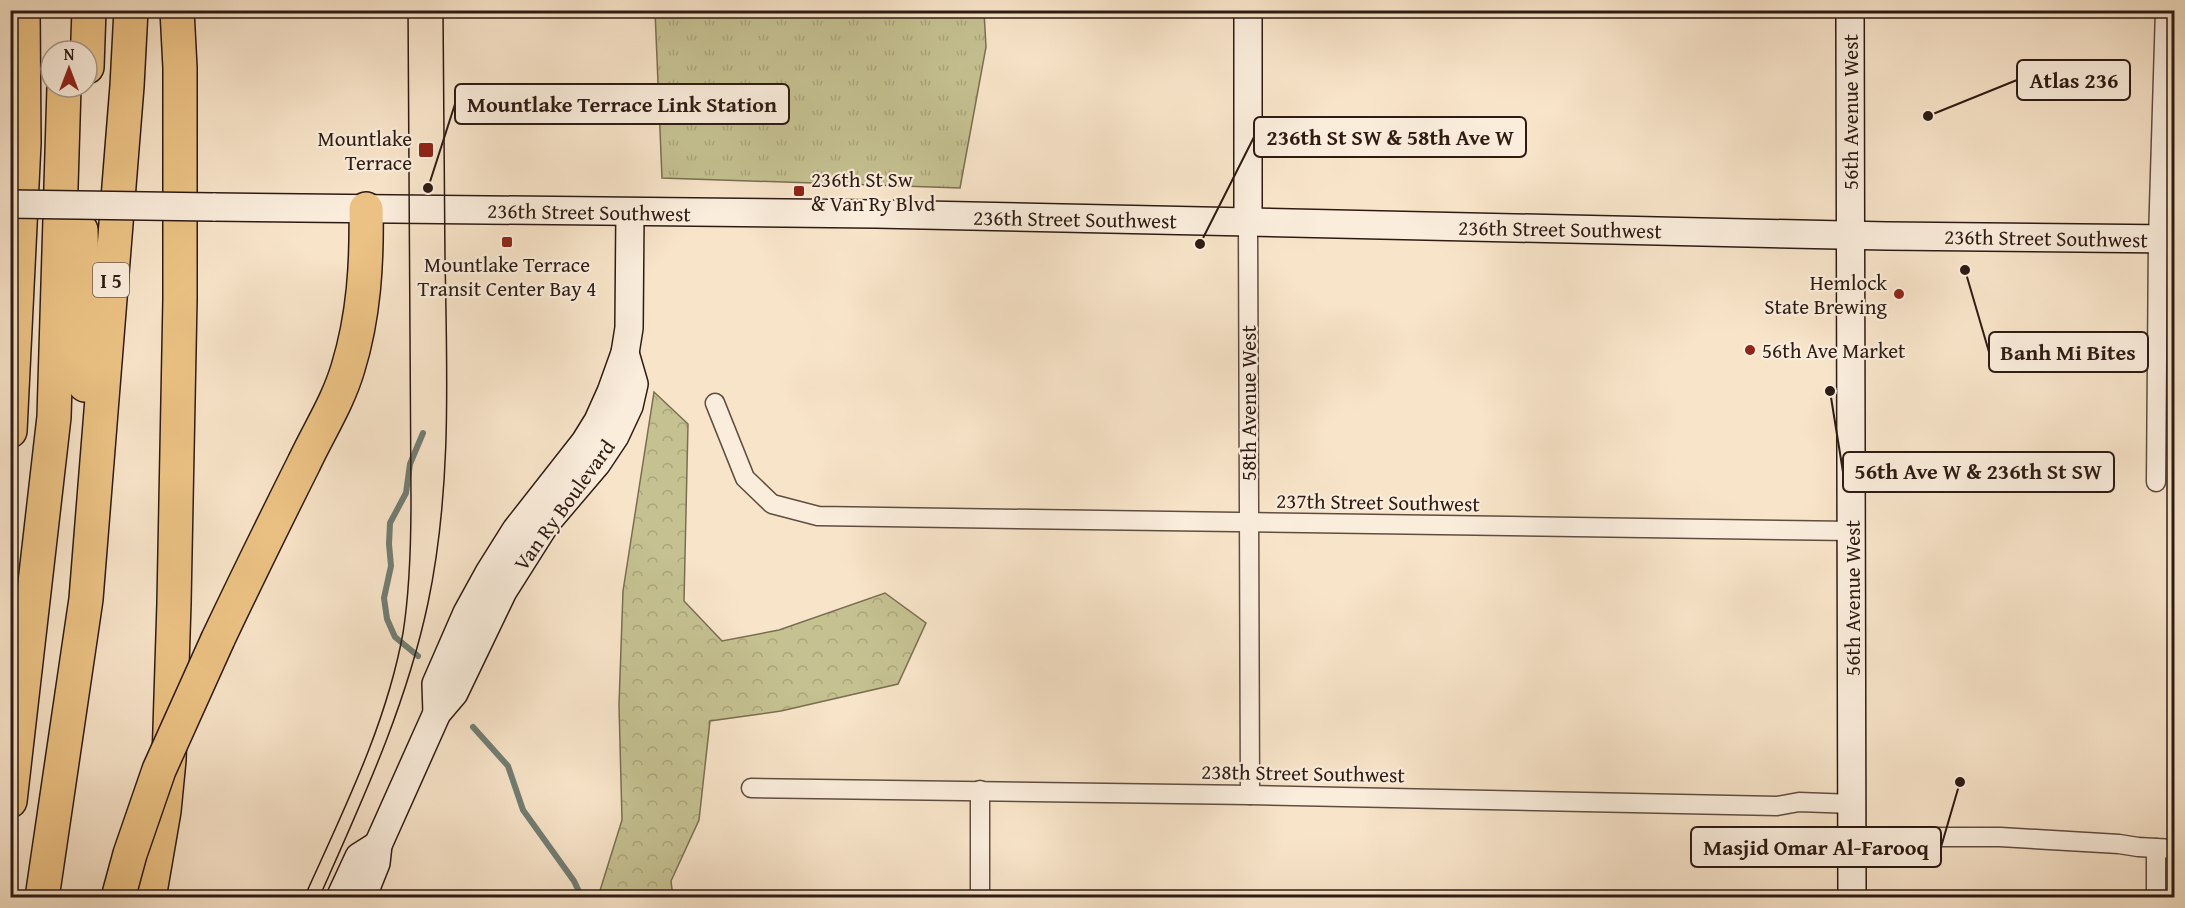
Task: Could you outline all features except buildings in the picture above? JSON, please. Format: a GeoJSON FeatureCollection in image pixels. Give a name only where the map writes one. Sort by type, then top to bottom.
{"type":"FeatureCollection","features":[{"type":"Feature","properties":{"kind":"highway"},"geometry":{"type":"LineString","coordinates":[[10,431],[24,143],[23,10]]}},
{"type":"Feature","properties":{"kind":"highway"},"geometry":{"type":"LineString","coordinates":[[65,39],[66,10]]}},
{"type":"Feature","properties":{"kind":"highway"},"geometry":{"type":"LineString","coordinates":[[88,39],[89,10]]}},
{"type":"Feature","properties":{"kind":"highway","name":"I 5"},"geometry":{"type":"LineString","coordinates":[[42,897],[86,598],[131,10]]}},
{"type":"Feature","properties":{"kind":"highway"},"geometry":{"type":"LineString","coordinates":[[149,897],[164,811],[169,760],[174,603],[180,299],[180,68],[177,10]]}},
{"type":"Feature","properties":{"kind":"highway"},"geometry":{"type":"LineString","coordinates":[[10,801],[54,417],[64,99]]}},
{"type":"Feature","properties":{"kind":"highway"},"geometry":{"type":"LineString","coordinates":[[86,99],[81,250],[90,549]]}},
{"type":"Feature","properties":{"kind":"highway"},"geometry":{"type":"LineString","coordinates":[[118,897],[159,770],[248,577],[335,404],[348,369],[363,302],[367,243],[366,210]]}},
{"type":"Feature","properties":{"kind":"main road","name":"58th Avenue West"},"geometry":{"type":"LineString","coordinates":[[1248,10],[1248,223]]}},
{"type":"Feature","properties":{"kind":"main road","name":"56th Avenue West"},"geometry":{"type":"LineString","coordinates":[[1850,10],[1852,897]]}},
{"type":"Feature","properties":{"kind":"main road","name":"236th Street Southwest"},"geometry":{"type":"LineString","coordinates":[[10,204],[888,215],[1850,235],[2166,239]]}},
{"type":"Feature","properties":{"kind":"main road","name":"Van Ry Boulevard"},"geometry":{"type":"LineString","coordinates":[[362,897],[376,863],[378,845],[437,713],[436,684],[467,613],[516,530],[567,466],[598,421],[611,392],[625,353],[629,328],[630,212]]}},
{"type":"Feature","properties":{"kind":"main road","name":"Van Ry Boulevard"},"geometry":{"type":"LineString","coordinates":[[340,897],[359,857],[378,845]]}},
{"type":"Feature","properties":{"kind":"street"},"geometry":{"type":"LineString","coordinates":[[2156,482],[2166,239],[2165,10]]}},
{"type":"Feature","properties":{"kind":"street","name":"58th Avenue West"},"geometry":{"type":"LineString","coordinates":[[1248,223],[1250,795]]}},
{"type":"Feature","properties":{"kind":"street","name":"237th Street Southwest"},"geometry":{"type":"LineString","coordinates":[[715,403],[745,478],[772,504],[818,516],[1851,531]]}},
{"type":"Feature","properties":{"kind":"street","name":"238th Street Southwest"},"geometry":{"type":"LineString","coordinates":[[751,788],[980,790],[1777,806],[1799,802],[1853,804]]}},
{"type":"Feature","properties":{"kind":"street"},"geometry":{"type":"LineString","coordinates":[[980,790],[980,897]]}},
{"type":"Feature","properties":{"kind":"street"},"geometry":{"type":"LineString","coordinates":[[1853,837],[2000,837],[2175,849]]}},
{"type":"Feature","properties":{"kind":"street"},"geometry":{"type":"LineString","coordinates":[[2156,848],[2156,897]]}},
{"type":"Feature","properties":{"kind":"green space"},"geometry":{"type":"Polygon","coordinates":[[[655,11],[984,11],[986,47],[960,188],[662,178],[655,11]]]}},
{"type":"Feature","properties":{"kind":"green space"},"geometry":{"type":"Polygon","coordinates":[[[654,392],[688,424],[684,601],[722,641],[779,630],[885,593],[926,623],[898,684],[781,711],[710,721],[699,820],[671,881],[673,897],[598,897],[622,820],[619,705],[623,591],[654,392]]]}},
{"type":"Feature","properties":{"kind":"waterway"},"geometry":{"type":"LineString","coordinates":[[418,656],[395,637],[387,619],[384,598],[391,566],[390,523],[406,493],[410,464],[423,433]]}},
{"type":"Feature","properties":{"kind":"waterway"},"geometry":{"type":"LineString","coordinates":[[473,727],[508,766],[523,810],[574,881],[582,898]]}},
{"type":"Feature","properties":{"kind":"tram line"},"geometry":{"type":"LineString","coordinates":[[304,898],[362,768],[374,735],[395,668],[405,616],[410,567],[411,517],[408,10]]}},
{"type":"Feature","properties":{"kind":"tram line"},"geometry":{"type":"LineString","coordinates":[[319,898],[367,789],[408,679],[419,642],[436,560],[444,474],[447,387],[443,10]]}},
{"type":"Feature","properties":{"kind":"place","name":"Atlas 236"},"geometry":{"type":"Point","coordinates":[1928,116]}},
{"type":"Feature","properties":{"kind":"place","name":"Mountlake Terrace"},"geometry":{"type":"Point","coordinates":[426,150]}},
{"type":"Feature","properties":{"kind":"place","name":"Mountlake Terrace Link Station"},"geometry":{"type":"Point","coordinates":[428,188]}},
{"type":"Feature","properties":{"kind":"place","name":"236th St Sw & Van Ry Blvd"},"geometry":{"type":"Point","coordinates":[799,191]}},
{"type":"Feature","properties":{"kind":"place","name":"Mountlake Terrace Transit Center Bay 4"},"geometry":{"type":"Point","coordinates":[507,242]}},
{"type":"Feature","properties":{"kind":"place","name":"236th St SW & 58th Ave W"},"geometry":{"type":"Point","coordinates":[1200,244]}},
{"type":"Feature","properties":{"kind":"place","name":"Banh Mi Bites"},"geometry":{"type":"Point","coordinates":[1965,270]}},
{"type":"Feature","properties":{"kind":"place","name":"Hemlock State Brewing"},"geometry":{"type":"Point","coordinates":[1899,294]}},
{"type":"Feature","properties":{"kind":"place","name":"56th Ave Market"},"geometry":{"type":"Point","coordinates":[1750,350]}},
{"type":"Feature","properties":{"kind":"place","name":"56th Ave W & 236th St SW"},"geometry":{"type":"Point","coordinates":[1830,391]}},
{"type":"Feature","properties":{"kind":"place","name":"Masjid Omar Al-Farooq"},"geometry":{"type":"Point","coordinates":[1960,782]}}]}
